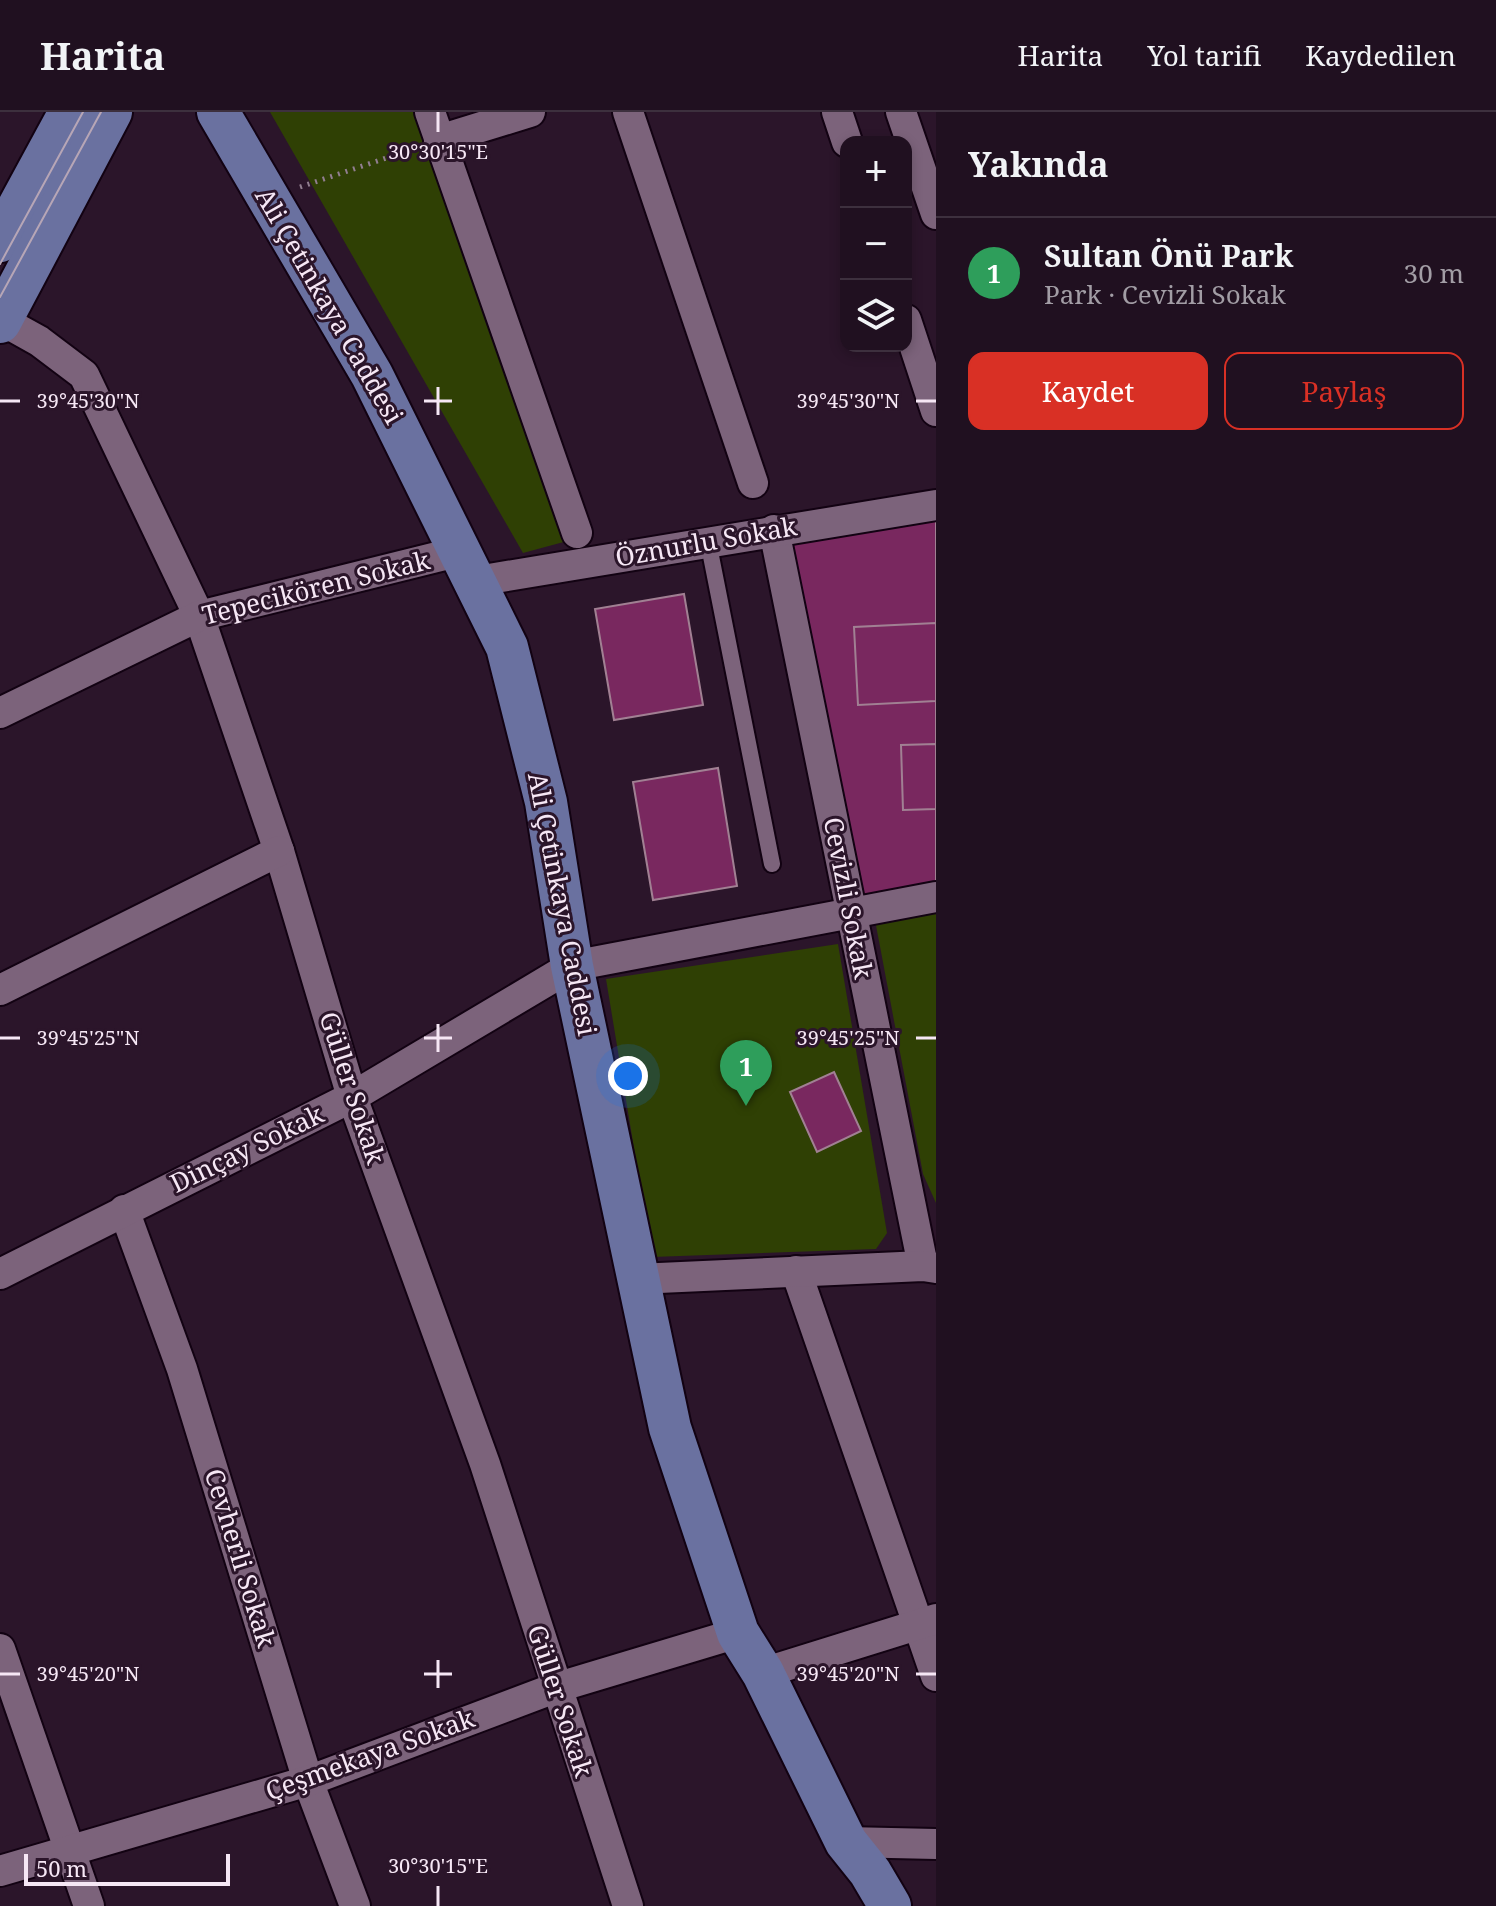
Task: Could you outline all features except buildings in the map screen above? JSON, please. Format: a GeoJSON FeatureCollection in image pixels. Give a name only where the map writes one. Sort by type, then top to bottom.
{"type":"FeatureCollection","features":[{"type":"Feature","properties":{"kind":"main road"},"geometry":{"type":"LineString","coordinates":[[0,241],[70,112]]}},
{"type":"Feature","properties":{"kind":"main road"},"geometry":{"type":"LineString","coordinates":[[0,321],[111,112]]}},
{"type":"Feature","properties":{"kind":"main road","name":"Ali Çetinkaya Caddesi"},"geometry":{"type":"LineString","coordinates":[[218,112],[372,375],[507,647],[546,802],[572,966],[670,1428],[738,1633],[763,1673],[846,1842],[870,1872],[890,1906]]}},
{"type":"Feature","properties":{"kind":"street"},"geometry":{"type":"LineString","coordinates":[[530,112],[435,126],[577,533]]}},
{"type":"Feature","properties":{"kind":"street"},"geometry":{"type":"LineString","coordinates":[[628,112],[753,483]]}},
{"type":"Feature","properties":{"kind":"street"},"geometry":{"type":"LineString","coordinates":[[837,112],[845,136]]}},
{"type":"Feature","properties":{"kind":"street"},"geometry":{"type":"LineString","coordinates":[[901,112],[936,214]]}},
{"type":"Feature","properties":{"kind":"street","name":"Güller Sokak"},"geometry":{"type":"LineString","coordinates":[[0,321],[39,341],[84,375],[199,616],[279,851],[352,1097],[485,1464],[628,1906]]}},
{"type":"Feature","properties":{"kind":"street"},"geometry":{"type":"LineString","coordinates":[[912,338],[936,411]]}},
{"type":"Feature","properties":{"kind":"street","name":"Öznurlu Sokak"},"geometry":{"type":"LineString","coordinates":[[469,566],[708,541],[936,505]]}},
{"type":"Feature","properties":{"kind":"street","name":"Cevizli Sokak"},"geometry":{"type":"LineString","coordinates":[[774,530],[850,913],[930,1267]]}},
{"type":"Feature","properties":{"kind":"street","name":"Tepecikören Sokak"},"geometry":{"type":"LineString","coordinates":[[0,713],[199,616],[469,566]]}},
{"type":"Feature","properties":{"kind":"street"},"geometry":{"type":"LineString","coordinates":[[0,990],[279,851]]}},
{"type":"Feature","properties":{"kind":"street","name":"Dinçay Sokak"},"geometry":{"type":"LineString","coordinates":[[0,1274],[352,1097],[572,966],[936,897]]}},
{"type":"Feature","properties":{"kind":"street","name":"Cevherli Sokak"},"geometry":{"type":"LineString","coordinates":[[124,1210],[182,1369],[308,1781],[355,1906]]}},
{"type":"Feature","properties":{"kind":"street"},"geometry":{"type":"LineString","coordinates":[[637,1279],[930,1267]]}},
{"type":"Feature","properties":{"kind":"street"},"geometry":{"type":"LineString","coordinates":[[796,1271],[928,1622],[936,1676]]}},
{"type":"Feature","properties":{"kind":"street"},"geometry":{"type":"LineString","coordinates":[[763,1673],[928,1622]]}},
{"type":"Feature","properties":{"kind":"street","name":"Çeşmekaya Sokak"},"geometry":{"type":"LineString","coordinates":[[0,1871],[308,1781],[555,1688],[738,1633]]}},
{"type":"Feature","properties":{"kind":"street"},"geometry":{"type":"LineString","coordinates":[[0,1649],[89,1906]]}},
{"type":"Feature","properties":{"kind":"street"},"geometry":{"type":"LineString","coordinates":[[846,1842],[936,1844]]}},
{"type":"Feature","properties":{"kind":"lane"},"geometry":{"type":"LineString","coordinates":[[708,541],[772,864]]}},
{"type":"Feature","properties":{"kind":"path"},"geometry":{"type":"LineString","coordinates":[[267,198],[435,126]]}},
{"type":"Feature","properties":{"kind":"green space"},"geometry":{"type":"Polygon","coordinates":[[[270,112],[429,112],[571,540],[523,553],[270,112]]]}},
{"type":"Feature","properties":{"kind":"green space"},"geometry":{"type":"Polygon","coordinates":[[[936,909],[936,1203],[923,1174],[875,920],[936,909]]]}},
{"type":"Feature","properties":{"kind":"green space"},"geometry":{"type":"Polygon","coordinates":[[[838,944],[887,1233],[876,1249],[652,1257],[606,979],[838,944]]]}},
{"type":"Feature","properties":{"kind":"tram line"},"geometry":{"type":"LineString","coordinates":[[0,264],[83,112]]}},
{"type":"Feature","properties":{"kind":"tram line"},"geometry":{"type":"LineString","coordinates":[[0,297],[101,112]]}},
{"type":"Feature","properties":{"kind":"place","name":"Sultan Önü Park"},"geometry":{"type":"Point","coordinates":[746,1106]}}]}
